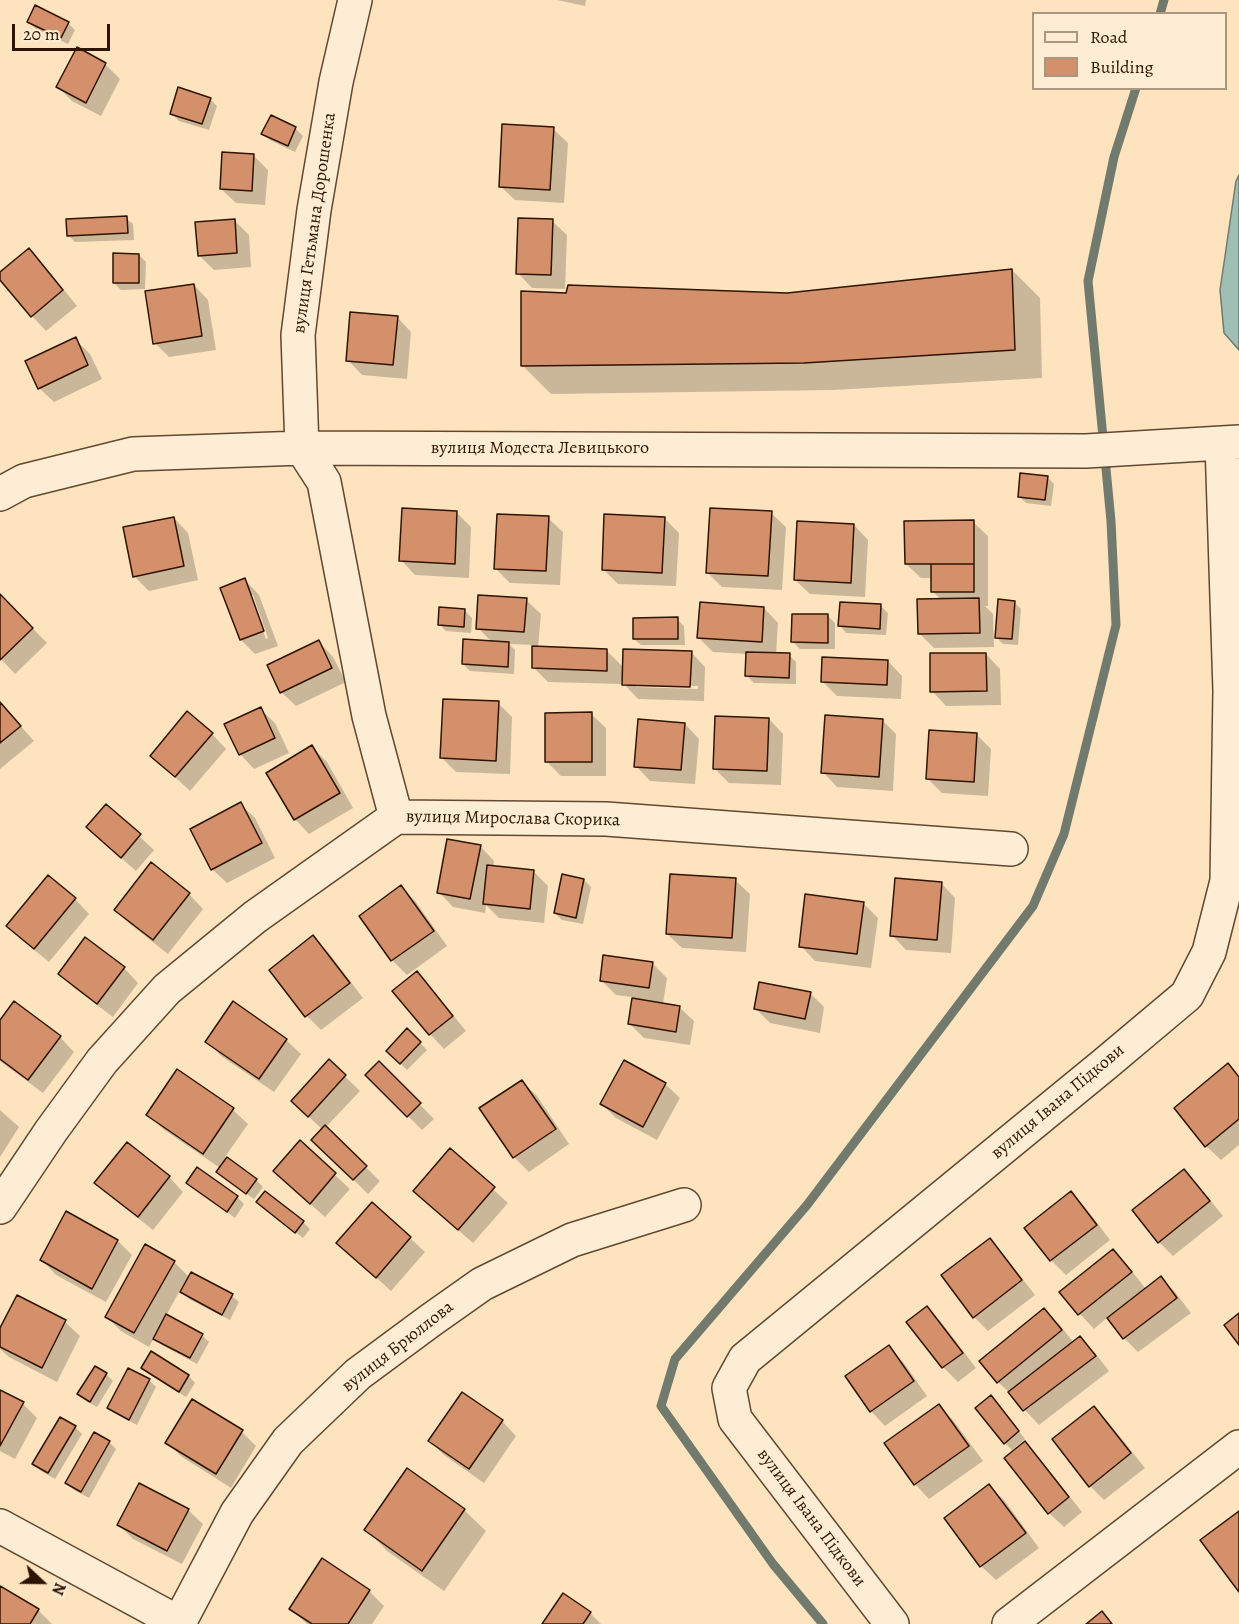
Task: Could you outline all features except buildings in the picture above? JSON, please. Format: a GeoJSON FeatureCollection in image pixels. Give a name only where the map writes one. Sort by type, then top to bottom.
{"type":"FeatureCollection","features":[{"type":"Feature","properties":{"kind":"street","name":"вулиця Гетьмана Дорошенка"},"geometry":{"type":"LineString","coordinates":[[302,448],[298,335],[314,210],[336,82],[355,0]]}},
{"type":"Feature","properties":{"kind":"street","name":"вулиця Модеста Левицького"},"geometry":{"type":"LineString","coordinates":[[0,494],[24,481],[133,453],[302,448],[1086,451],[1231,442]]}},
{"type":"Feature","properties":{"kind":"street","name":"вулиця Івана Підкови"},"geometry":{"type":"LineString","coordinates":[[892,1624],[735,1419],[729,1388],[745,1359],[1187,995],[1209,952],[1227,881],[1231,442]]}},
{"type":"Feature","properties":{"kind":"street"},"geometry":{"type":"LineString","coordinates":[[302,448],[324,482],[369,716],[396,817]]}},
{"type":"Feature","properties":{"kind":"street","name":"вулиця Мирослава Скорика"},"geometry":{"type":"LineString","coordinates":[[0,1207],[102,1061],[167,989],[255,917],[396,817],[606,819],[1011,849]]}},
{"type":"Feature","properties":{"kind":"street","name":"вулиця Брюллова"},"geometry":{"type":"LineString","coordinates":[[180,1623],[237,1513],[288,1441],[358,1374],[482,1284],[572,1240],[684,1205]]}},
{"type":"Feature","properties":{"kind":"street"},"geometry":{"type":"LineString","coordinates":[[1009,1624],[1239,1447]]}},
{"type":"Feature","properties":{"kind":"street"},"geometry":{"type":"LineString","coordinates":[[0,1526],[180,1623]]}},
{"type":"Feature","properties":{"kind":"water"},"geometry":{"type":"Polygon","coordinates":[[[1239,175],[1239,350],[1224,333],[1220,290],[1236,181],[1239,175]]]}},
{"type":"Feature","properties":{"kind":"waterway"},"geometry":{"type":"LineString","coordinates":[[1161,12],[1164,0]]}},
{"type":"Feature","properties":{"kind":"waterway"},"geometry":{"type":"LineString","coordinates":[[823,1624],[773,1564],[661,1406],[675,1359],[807,1205],[1033,906],[1064,834],[1116,625],[1111,521],[1088,281],[1114,157],[1135,90]]}}]}
